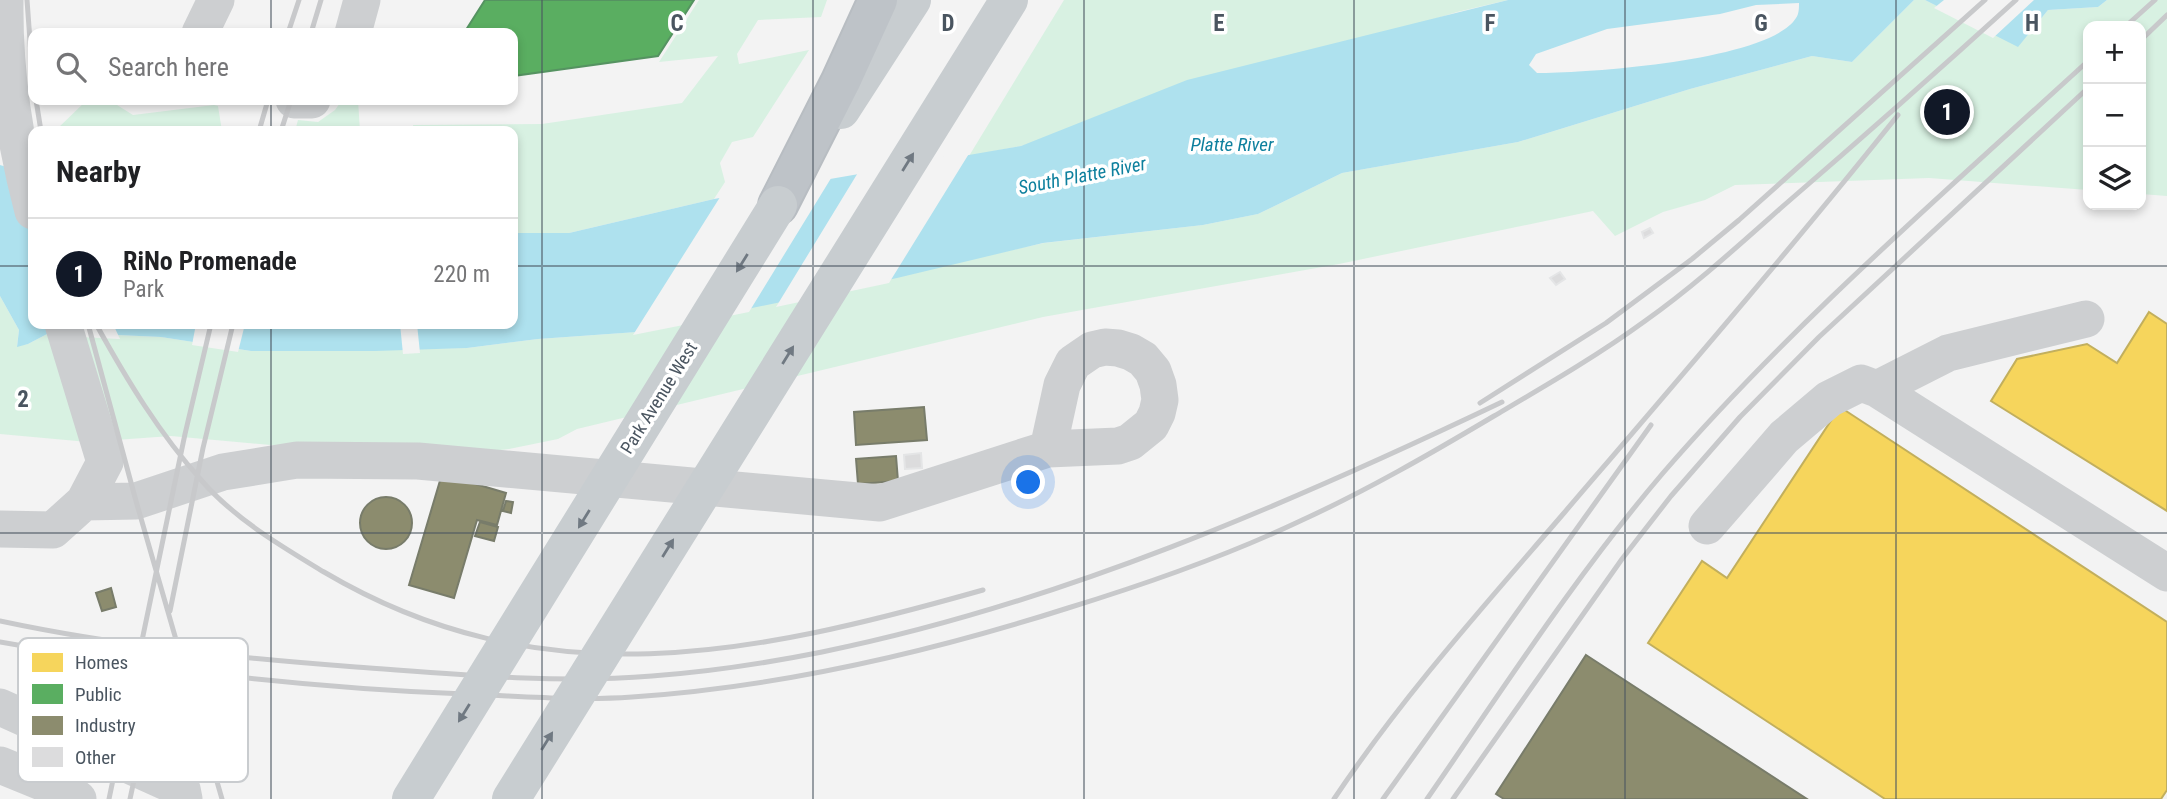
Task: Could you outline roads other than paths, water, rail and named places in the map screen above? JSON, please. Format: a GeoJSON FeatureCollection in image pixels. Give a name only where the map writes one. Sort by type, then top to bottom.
{"type":"FeatureCollection","features":[{"type":"Feature","properties":{"kind":"highway"},"geometry":{"type":"LineString","coordinates":[[778,205],[872,13]]}},
{"type":"Feature","properties":{"kind":"main road","name":"Park Avenue West"},"geometry":{"type":"LineString","coordinates":[[411,799],[778,205],[912,0]]}},
{"type":"Feature","properties":{"kind":"main road"},"geometry":{"type":"LineString","coordinates":[[511,799],[1009,0]]}},
{"type":"Feature","properties":{"kind":"lane"},"geometry":{"type":"LineString","coordinates":[[5,0],[8,72],[21,164],[28,191]]}},
{"type":"Feature","properties":{"kind":"lane"},"geometry":{"type":"LineString","coordinates":[[202,28],[216,0]]}},
{"type":"Feature","properties":{"kind":"lane"},"geometry":{"type":"LineString","coordinates":[[354,28],[362,0]]}},
{"type":"Feature","properties":{"kind":"lane"},"geometry":{"type":"LineString","coordinates":[[1877,389],[1948,353],[2086,319]]}},
{"type":"Feature","properties":{"kind":"lane"},"geometry":{"type":"LineString","coordinates":[[0,529],[53,530],[83,502],[105,462],[64,329]]}},
{"type":"Feature","properties":{"kind":"lane"},"geometry":{"type":"LineString","coordinates":[[1707,526],[1784,437],[1829,400],[1861,383],[1877,389],[2167,573]]}},
{"type":"Feature","properties":{"kind":"lane"},"geometry":{"type":"LineString","coordinates":[[83,502],[136,501],[223,472],[284,462],[351,460],[418,461],[880,503],[1048,449]]}},
{"type":"Feature","properties":{"kind":"lane"},"geometry":{"type":"LineString","coordinates":[[0,707],[18,715]]}},
{"type":"Feature","properties":{"kind":"lane"},"geometry":{"type":"LineString","coordinates":[[0,765],[18,772]]}},
{"type":"Feature","properties":{"kind":"lane"},"geometry":{"type":"LineString","coordinates":[[42,782],[78,799]]}},
{"type":"Feature","properties":{"kind":"lane"},"geometry":{"type":"LineString","coordinates":[[166,782],[182,789],[184,799]]}},
{"type":"Feature","properties":{"kind":"water","name":"Platte River"},"geometry":{"type":"Polygon","coordinates":[[[1508,0],[1914,0],[1852,62],[1812,56],[1690,89],[1518,142],[1342,173],[1258,214],[1203,225],[1043,243],[897,278],[637,332],[538,339],[467,348],[251,351],[161,337],[51,332],[17,347],[19,330],[0,296],[0,165],[28,173],[28,329],[518,329],[518,233],[569,233],[714,199],[1021,146],[1187,80],[1508,0]],[[1799,3],[1756,5],[1720,14],[1607,29],[1536,54],[1529,65],[1537,73],[1675,62],[1751,45],[1779,33],[1798,13],[1799,3]]]}},
{"type":"Feature","properties":{"kind":"water"},"geometry":{"type":"Polygon","coordinates":[[[1925,0],[2107,0],[2098,7],[2048,10],[2018,47],[1925,0]]]}},
{"type":"Feature","properties":{"kind":"railway"},"geometry":{"type":"LineString","coordinates":[[27,0],[29,28]]}},
{"type":"Feature","properties":{"kind":"railway"},"geometry":{"type":"LineString","coordinates":[[290,28],[299,0]]}},
{"type":"Feature","properties":{"kind":"railway"},"geometry":{"type":"LineString","coordinates":[[313,28],[321,0]]}},
{"type":"Feature","properties":{"kind":"railway"},"geometry":{"type":"LineString","coordinates":[[1480,403],[1606,323],[1692,259],[1985,0]]}},
{"type":"Feature","properties":{"kind":"railway"},"geometry":{"type":"LineString","coordinates":[[248,677],[348,687],[549,698],[611,698],[688,692],[798,676],[907,653],[1097,599],[1213,558],[1270,535],[1373,485],[1552,382],[1663,308],[1715,266],[2016,0]]}},
{"type":"Feature","properties":{"kind":"railway"},"geometry":{"type":"LineString","coordinates":[[2132,21],[2155,0]]}},
{"type":"Feature","properties":{"kind":"railway"},"geometry":{"type":"LineString","coordinates":[[2146,35],[2167,15]]}},
{"type":"Feature","properties":{"kind":"railway"},"geometry":{"type":"LineString","coordinates":[[1427,799],[1570,592],[1631,512],[1712,418],[1816,312],[2083,66]]}},
{"type":"Feature","properties":{"kind":"railway"},"geometry":{"type":"LineString","coordinates":[[1453,799],[1622,559],[1671,496],[1740,417],[1819,337],[2083,93]]}},
{"type":"Feature","properties":{"kind":"railway"},"geometry":{"type":"LineString","coordinates":[[37,105],[40,126]]}},
{"type":"Feature","properties":{"kind":"railway"},"geometry":{"type":"LineString","coordinates":[[260,126],[267,105]]}},
{"type":"Feature","properties":{"kind":"railway"},"geometry":{"type":"LineString","coordinates":[[283,126],[289,105]]}},
{"type":"Feature","properties":{"kind":"railway"},"geometry":{"type":"LineString","coordinates":[[1334,799],[1387,724],[1444,653],[1733,315],[1898,115]]}},
{"type":"Feature","properties":{"kind":"railway"},"geometry":{"type":"LineString","coordinates":[[89,329],[176,638]]}},
{"type":"Feature","properties":{"kind":"railway"},"geometry":{"type":"LineString","coordinates":[[99,329],[132,386],[186,463],[215,495],[244,520],[324,572],[406,612],[487,638],[568,652],[649,654],[731,647],[814,633],[983,590]]}},
{"type":"Feature","properties":{"kind":"railway"},"geometry":{"type":"LineString","coordinates":[[143,638],[210,329]]}},
{"type":"Feature","properties":{"kind":"railway"},"geometry":{"type":"LineString","coordinates":[[170,611],[203,448],[232,329]]}},
{"type":"Feature","properties":{"kind":"railway"},"geometry":{"type":"LineString","coordinates":[[248,657],[467,675],[578,679],[673,674],[738,667],[822,652],[910,632],[997,607],[1170,548],[1338,478],[1502,402]]}},
{"type":"Feature","properties":{"kind":"railway"},"geometry":{"type":"LineString","coordinates":[[1383,799],[1651,425]]}},
{"type":"Feature","properties":{"kind":"railway"},"geometry":{"type":"LineString","coordinates":[[0,621],[95,638]]}},
{"type":"Feature","properties":{"kind":"railway"},"geometry":{"type":"LineString","coordinates":[[0,642],[18,645]]}},
{"type":"Feature","properties":{"kind":"railway"},"geometry":{"type":"LineString","coordinates":[[109,799],[113,782]]}},
{"type":"Feature","properties":{"kind":"railway"},"geometry":{"type":"LineString","coordinates":[[130,799],[134,782]]}},
{"type":"Feature","properties":{"kind":"railway"},"geometry":{"type":"LineString","coordinates":[[217,782],[222,799]]}},
{"type":"Feature","properties":{"kind":"place","name":"RiNo Promenade"},"geometry":{"type":"Point","coordinates":[1947,112]}},
{"type":"Feature","properties":{"kind":"water label","name":"South Platte River"},"geometry":{"type":"Point","coordinates":[1082,175]}}]}
